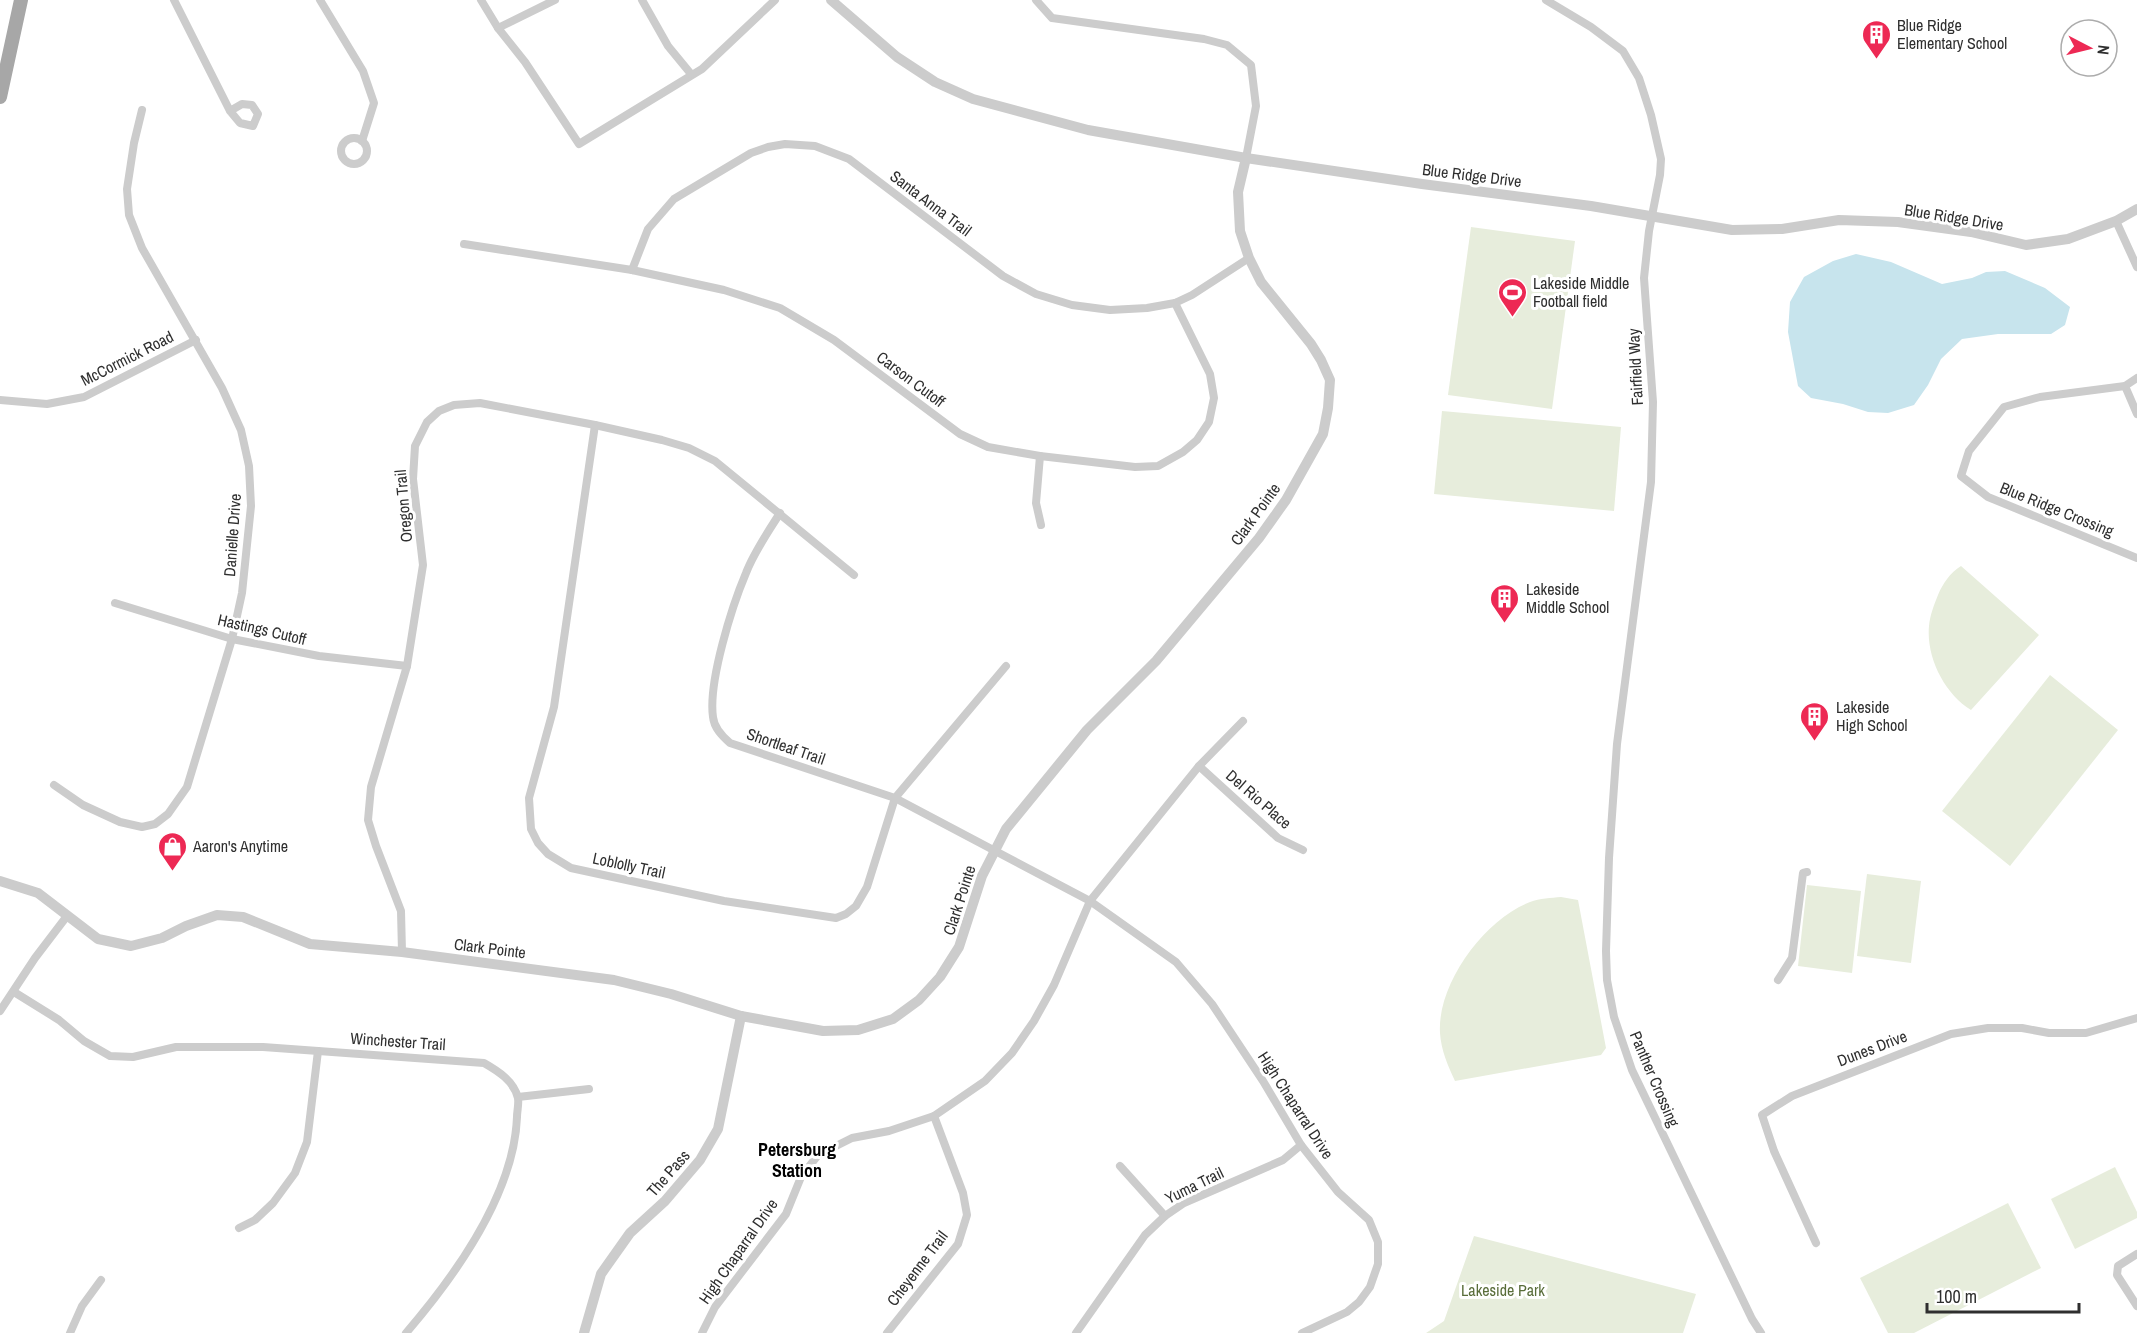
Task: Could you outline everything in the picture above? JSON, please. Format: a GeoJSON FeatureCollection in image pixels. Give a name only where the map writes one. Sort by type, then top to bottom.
{"type":"FeatureCollection","features":[{"type":"Feature","properties":{"kind":"main road"},"geometry":{"type":"LineString","coordinates":[[0,97],[21,0]]}},
{"type":"Feature","properties":{"kind":"street"},"geometry":{"type":"LineString","coordinates":[[174,0],[230,111]]}},
{"type":"Feature","properties":{"kind":"street"},"geometry":{"type":"LineString","coordinates":[[320,0],[363,71],[374,103],[362,141]]}},
{"type":"Feature","properties":{"kind":"street"},"geometry":{"type":"LineString","coordinates":[[481,0],[579,144],[702,69],[775,0]]}},
{"type":"Feature","properties":{"kind":"street"},"geometry":{"type":"LineString","coordinates":[[498,28],[555,0]]}},
{"type":"Feature","properties":{"kind":"street"},"geometry":{"type":"LineString","coordinates":[[642,0],[669,46],[692,74]]}},
{"type":"Feature","properties":{"kind":"street","name":"Blue Ridge Drive"},"geometry":{"type":"LineString","coordinates":[[831,0],[897,57],[936,82],[973,99],[1088,130],[1246,158],[1592,206],[1732,230],[1782,229],[1839,220],[1898,222],[1971,232],[2026,245],[2068,239],[2116,221],[2137,209]]}},
{"type":"Feature","properties":{"kind":"street"},"geometry":{"type":"LineString","coordinates":[[1036,0],[1052,18],[1141,29],[1227,45],[1251,65],[1256,106],[1246,158]]}},
{"type":"Feature","properties":{"kind":"street","name":"Fairfield Way"},"geometry":{"type":"LineString","coordinates":[[1546,0],[1591,27],[1623,51],[1639,78],[1651,115],[1661,159],[1644,278],[1653,402],[1651,482],[1617,744]]}},
{"type":"Feature","properties":{"kind":"street","name":"Danielle Drive"},"geometry":{"type":"LineString","coordinates":[[54,785],[83,805],[120,822],[142,827],[155,824],[168,814],[187,786],[232,639],[242,593],[251,506],[249,466],[241,430],[196,340],[142,248],[129,215],[127,189],[142,110]]}},
{"type":"Feature","properties":{"kind":"street","name":"Santa Anna Trail"},"geometry":{"type":"LineString","coordinates":[[633,270],[648,229],[674,199],[751,153],[785,144],[815,146],[849,159],[1003,276],[1036,294],[1072,305],[1110,309],[1148,308],[1175,303],[1192,295],[1249,258]]}},
{"type":"Feature","properties":{"kind":"street","name":"Clark Pointe"},"geometry":{"type":"LineString","coordinates":[[0,881],[38,893],[98,939],[131,946],[162,938],[186,926],[217,915],[243,917],[310,944],[402,952],[614,980],[671,994],[741,1016],[823,1030],[858,1030],[893,1019],[919,1000],[940,977],[960,947],[982,876],[993,852],[1027,802],[1088,730],[1156,661],[1259,538],[1286,500],[1323,434],[1328,408],[1329,380],[1321,360],[1311,344],[1261,282],[1249,258],[1240,231],[1238,192],[1246,158]]}},
{"type":"Feature","properties":{"kind":"street"},"geometry":{"type":"LineString","coordinates":[[2116,221],[2137,267]]}},
{"type":"Feature","properties":{"kind":"street","name":"Carson Cutoff"},"geometry":{"type":"LineString","coordinates":[[464,244],[633,270],[724,290],[780,308],[834,340],[960,434],[988,447],[1040,456],[1136,467],[1158,466],[1183,452],[1197,440],[1209,422],[1214,398],[1210,374],[1175,303]]}},
{"type":"Feature","properties":{"kind":"street","name":"McCormick Road"},"geometry":{"type":"LineString","coordinates":[[0,400],[47,404],[84,397],[196,340]]}},
{"type":"Feature","properties":{"kind":"street","name":"Blue Ridge Crossing"},"geometry":{"type":"LineString","coordinates":[[2137,378],[2125,386],[2040,397],[2004,407],[1969,451],[1961,476],[1988,497],[2137,558]]}},
{"type":"Feature","properties":{"kind":"street"},"geometry":{"type":"LineString","coordinates":[[2125,386],[2137,414]]}},
{"type":"Feature","properties":{"kind":"street","name":"Oregon Trail"},"geometry":{"type":"LineString","coordinates":[[402,952],[400,911],[368,820],[371,787],[407,666],[423,565],[413,479],[415,446],[427,422],[439,411],[454,405],[480,403],[595,424],[689,448],[715,461],[854,575]]}},
{"type":"Feature","properties":{"kind":"street","name":"Loblolly Trail"},"geometry":{"type":"LineString","coordinates":[[595,424],[554,707],[529,798],[531,829],[538,843],[548,854],[571,868],[724,901],[836,918],[846,915],[856,906],[867,887],[895,798],[1006,666]]}},
{"type":"Feature","properties":{"kind":"street"},"geometry":{"type":"LineString","coordinates":[[1040,456],[1036,503],[1041,525]]}},
{"type":"Feature","properties":{"kind":"street","name":"Shortleaf Trail"},"geometry":{"type":"LineString","coordinates":[[780,513],[746,572],[733,609],[716,679],[713,718],[720,734],[730,743],[895,798],[993,852]]}},
{"type":"Feature","properties":{"kind":"street","name":"Hastings Cutoff"},"geometry":{"type":"LineString","coordinates":[[115,603],[232,639],[319,656],[407,666]]}},
{"type":"Feature","properties":{"kind":"street","name":"High Chaparral Drive"},"geometry":{"type":"LineString","coordinates":[[702,1333],[715,1307],[786,1214],[801,1177],[818,1155],[852,1138],[889,1131],[934,1116],[985,1081],[1012,1053],[1034,1021],[1054,985],[1090,902],[1199,766],[1243,721]]}},
{"type":"Feature","properties":{"kind":"street","name":"Panther Crossing"},"geometry":{"type":"LineString","coordinates":[[1617,744],[1609,858],[1606,951],[1607,980],[1614,1017],[1632,1070],[1752,1319],[1761,1333]]}},
{"type":"Feature","properties":{"kind":"street","name":"Del Rio Place"},"geometry":{"type":"LineString","coordinates":[[1199,766],[1278,838],[1303,850]]}},
{"type":"Feature","properties":{"kind":"street","name":"High Chaparral Drive"},"geometry":{"type":"LineString","coordinates":[[993,852],[1090,902],[1176,963],[1212,1004],[1263,1081],[1301,1145],[1338,1192],[1369,1220],[1378,1242],[1378,1264],[1370,1287],[1359,1302],[1347,1312],[1302,1333]]}},
{"type":"Feature","properties":{"kind":"street"},"geometry":{"type":"LineString","coordinates":[[1778,980],[1792,958],[1803,873],[1807,872]]}},
{"type":"Feature","properties":{"kind":"street"},"geometry":{"type":"LineString","coordinates":[[0,1011],[35,958],[67,916]]}},
{"type":"Feature","properties":{"kind":"street","name":"Winchester Trail"},"geometry":{"type":"LineString","coordinates":[[14,992],[59,1020],[84,1041],[110,1056],[133,1057],[176,1047],[263,1047],[484,1063],[505,1075],[518,1097]]}},
{"type":"Feature","properties":{"kind":"street","name":"The Pass"},"geometry":{"type":"LineString","coordinates":[[584,1333],[601,1274],[630,1233],[665,1201],[700,1160],[718,1129],[741,1016]]}},
{"type":"Feature","properties":{"kind":"street","name":"Dunes Drive"},"geometry":{"type":"LineString","coordinates":[[1816,1243],[1773,1151],[1762,1115],[1808,1089],[1951,1034],[1988,1028],[2022,1028],[2049,1033],[2086,1033],[2137,1018]]}},
{"type":"Feature","properties":{"kind":"street"},"geometry":{"type":"LineString","coordinates":[[238,1228],[255,1220],[273,1203],[295,1173],[307,1142],[318,1051]]}},
{"type":"Feature","properties":{"kind":"street"},"geometry":{"type":"LineString","coordinates":[[406,1333],[428,1308],[478,1237],[497,1196],[512,1154],[517,1129],[518,1097],[589,1089]]}},
{"type":"Feature","properties":{"kind":"street","name":"Cheyenne Trail"},"geometry":{"type":"LineString","coordinates":[[887,1333],[958,1244],[967,1215],[963,1193],[934,1116]]}},
{"type":"Feature","properties":{"kind":"street","name":"Yuma Trail"},"geometry":{"type":"LineString","coordinates":[[1076,1333],[1145,1235],[1165,1216],[1184,1203],[1283,1160],[1301,1145]]}},
{"type":"Feature","properties":{"kind":"street"},"geometry":{"type":"LineString","coordinates":[[1119,1166],[1165,1216]]}},
{"type":"Feature","properties":{"kind":"street"},"geometry":{"type":"LineString","coordinates":[[2137,1254],[2118,1266],[2117,1275],[2137,1306]]}},
{"type":"Feature","properties":{"kind":"street"},"geometry":{"type":"LineString","coordinates":[[70,1333],[82,1306],[101,1280]]}},
{"type":"Feature","properties":{"kind":"green space","name":"Lakeside Middle Football field"},"geometry":{"type":"Polygon","coordinates":[[[1471,227],[1575,241],[1552,409],[1448,395],[1471,227]]]}},
{"type":"Feature","properties":{"kind":"green space"},"geometry":{"type":"Polygon","coordinates":[[[1442,411],[1621,427],[1614,511],[1434,494],[1442,411]]]}},
{"type":"Feature","properties":{"kind":"green space"},"geometry":{"type":"Polygon","coordinates":[[[1961,566],[2039,635],[1971,710],[1945,685],[1934,662],[1929,638],[1930,618],[1942,586],[1961,566]]]}},
{"type":"Feature","properties":{"kind":"green space"},"geometry":{"type":"Polygon","coordinates":[[[2050,675],[2118,730],[2010,866],[1942,811],[2050,675]]]}},
{"type":"Feature","properties":{"kind":"green space"},"geometry":{"type":"Polygon","coordinates":[[[1867,874],[1921,881],[1911,963],[1857,956],[1867,874]]]}},
{"type":"Feature","properties":{"kind":"green space"},"geometry":{"type":"Polygon","coordinates":[[[1807,885],[1861,891],[1852,973],[1798,966],[1807,885]]]}},
{"type":"Feature","properties":{"kind":"green space"},"geometry":{"type":"Polygon","coordinates":[[[1561,897],[1578,900],[1606,1048],[1601,1055],[1455,1081],[1443,1052],[1440,1033],[1441,1014],[1446,994],[1455,974],[1481,938],[1513,910],[1534,901],[1561,897]]]}},
{"type":"Feature","properties":{"kind":"green space"},"geometry":{"type":"Polygon","coordinates":[[[2115,1167],[2137,1212],[2137,1218],[2075,1249],[2051,1199],[2115,1167]]]}},
{"type":"Feature","properties":{"kind":"green space"},"geometry":{"type":"Polygon","coordinates":[[[2008,1203],[2041,1268],[1914,1333],[1888,1333],[1860,1278],[2008,1203]]]}},
{"type":"Feature","properties":{"kind":"green space","name":"Lakeside Park"},"geometry":{"type":"Polygon","coordinates":[[[1474,1236],[1696,1294],[1683,1333],[1426,1333],[1444,1321],[1474,1236]]]}},
{"type":"Feature","properties":{"kind":"water"},"geometry":{"type":"Polygon","coordinates":[[[1856,254],[1891,262],[1942,284],[1972,278],[1986,272],[2005,271],[2045,288],[2070,307],[2065,325],[2051,334],[1998,334],[1962,339],[1941,359],[1928,385],[1914,405],[1888,413],[1868,412],[1843,404],[1811,398],[1798,386],[1788,332],[1790,302],[1804,277],[1833,261],[1856,254]]]}},
{"type":"Feature","properties":{"kind":"place","name":"Blue Ridge Elementary School"},"geometry":{"type":"Point","coordinates":[1876,60]}},
{"type":"Feature","properties":{"kind":"place","name":"Lakeside Middle Football field"},"geometry":{"type":"Point","coordinates":[1512,318]}},
{"type":"Feature","properties":{"kind":"place","name":"Lakeside Middle School"},"geometry":{"type":"Point","coordinates":[1505,624]}},
{"type":"Feature","properties":{"kind":"place","name":"Lakeside High School"},"geometry":{"type":"Point","coordinates":[1815,742]}},
{"type":"Feature","properties":{"kind":"place","name":"Aaron's Anytime"},"geometry":{"type":"Point","coordinates":[172,872]}},
{"type":"Feature","properties":{"kind":"district","name":"Petersburg Station"},"geometry":{"type":"Point","coordinates":[797,1159]}}]}
